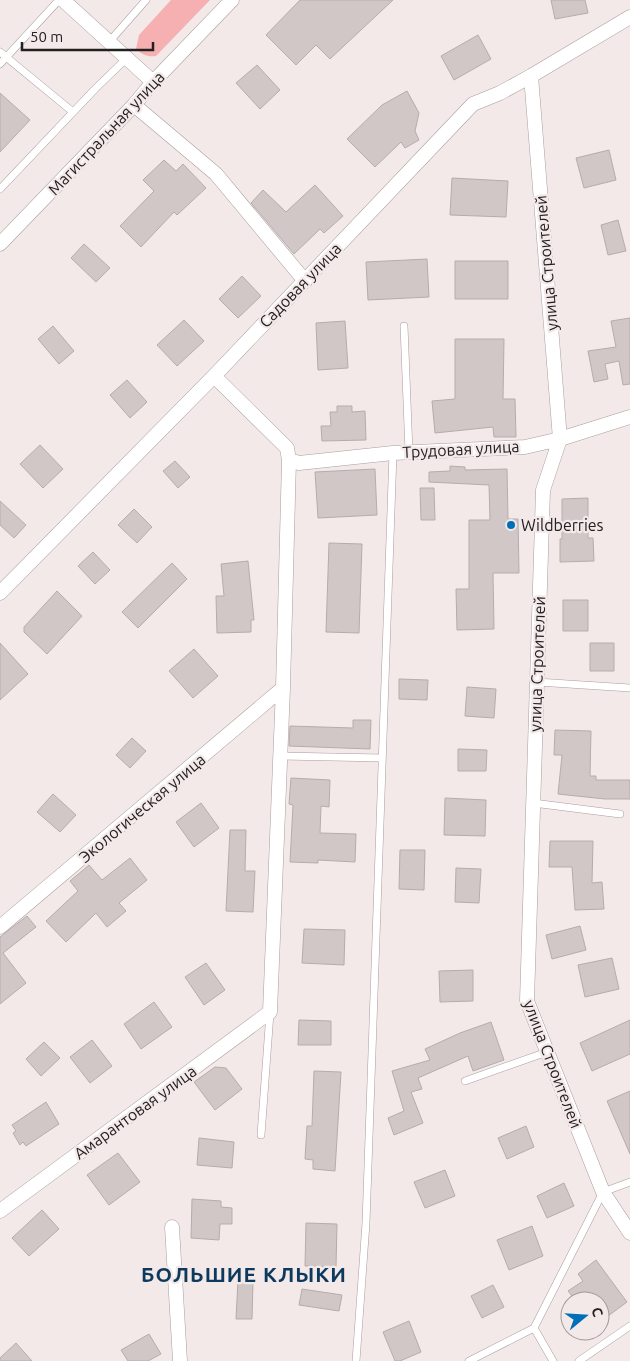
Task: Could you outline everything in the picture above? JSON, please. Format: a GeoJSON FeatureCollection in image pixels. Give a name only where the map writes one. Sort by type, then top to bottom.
{"type":"FeatureCollection","features":[{"type":"Feature","properties":{"kind":"street"},"geometry":{"type":"LineString","coordinates":[[63,0],[153,82]]}},
{"type":"Feature","properties":{"kind":"street","name":"Магистральная улица"},"geometry":{"type":"LineString","coordinates":[[0,244],[232,0]]}},
{"type":"Feature","properties":{"kind":"street","name":"Садовая улица"},"geometry":{"type":"LineString","coordinates":[[0,593],[214,376],[473,104],[500,93],[531,76],[630,17]]}},
{"type":"Feature","properties":{"kind":"street","name":"улица Строителей"},"geometry":{"type":"LineString","coordinates":[[531,76],[560,439],[543,490],[527,1001],[603,1192],[630,1233]]}},
{"type":"Feature","properties":{"kind":"street"},"geometry":{"type":"LineString","coordinates":[[134,105],[216,174],[305,281]]}},
{"type":"Feature","properties":{"kind":"street"},"geometry":{"type":"LineString","coordinates":[[214,376],[287,448],[289,460],[281,756],[270,1012]]}},
{"type":"Feature","properties":{"kind":"street","name":"Трудовая улица"},"geometry":{"type":"LineString","coordinates":[[289,460],[299,463],[393,453],[525,447],[560,439],[630,418]]}},
{"type":"Feature","properties":{"kind":"street","name":"Экологическая улица"},"geometry":{"type":"LineString","coordinates":[[0,927],[283,688]]}},
{"type":"Feature","properties":{"kind":"street","name":"Амарантовая улица"},"geometry":{"type":"LineString","coordinates":[[0,1211],[270,1012]]}},
{"type":"Feature","properties":{"kind":"street"},"geometry":{"type":"LineString","coordinates":[[172,1226],[180,1361]]}},
{"type":"Feature","properties":{"kind":"lane"},"geometry":{"type":"LineString","coordinates":[[0,64],[59,0]]}},
{"type":"Feature","properties":{"kind":"lane"},"geometry":{"type":"LineString","coordinates":[[109,42],[146,0]]}},
{"type":"Feature","properties":{"kind":"lane"},"geometry":{"type":"LineString","coordinates":[[0,52],[73,112]]}},
{"type":"Feature","properties":{"kind":"lane"},"geometry":{"type":"LineString","coordinates":[[0,190],[127,58]]}},
{"type":"Feature","properties":{"kind":"lane"},"geometry":{"type":"LineString","coordinates":[[404,326],[409,452]]}},
{"type":"Feature","properties":{"kind":"lane"},"geometry":{"type":"LineString","coordinates":[[356,1361],[366,1223],[393,453]]}},
{"type":"Feature","properties":{"kind":"lane"},"geometry":{"type":"LineString","coordinates":[[537,682],[630,688]]}},
{"type":"Feature","properties":{"kind":"lane"},"geometry":{"type":"LineString","coordinates":[[281,756],[382,758]]}},
{"type":"Feature","properties":{"kind":"lane"},"geometry":{"type":"LineString","coordinates":[[533,803],[620,814]]}},
{"type":"Feature","properties":{"kind":"lane"},"geometry":{"type":"LineString","coordinates":[[261,1135],[270,1012]]}},
{"type":"Feature","properties":{"kind":"lane"},"geometry":{"type":"LineString","coordinates":[[464,1081],[547,1052]]}},
{"type":"Feature","properties":{"kind":"lane"},"geometry":{"type":"LineString","coordinates":[[470,1361],[534,1328],[603,1192],[630,1182]]}},
{"type":"Feature","properties":{"kind":"lane"},"geometry":{"type":"LineString","coordinates":[[579,1361],[630,1326]]}},
{"type":"Feature","properties":{"kind":"lane"},"geometry":{"type":"LineString","coordinates":[[534,1328],[553,1361]]}},
{"type":"Feature","properties":{"kind":"shaded area"},"geometry":{"type":"Polygon","coordinates":[[[171,0],[210,0],[156,56],[143,54],[136,49],[139,35],[171,0]]]}},
{"type":"Feature","properties":{"kind":"building"},"geometry":{"type":"Polygon","coordinates":[[[300,0],[393,0],[330,59],[316,45],[296,65],[266,35],[300,0]]]}},
{"type":"Feature","properties":{"kind":"building"},"geometry":{"type":"Polygon","coordinates":[[[551,0],[585,0],[588,13],[555,19],[551,0]]]}},
{"type":"Feature","properties":{"kind":"building"},"geometry":{"type":"Polygon","coordinates":[[[478,35],[491,59],[454,80],[441,56],[478,35]]]}},
{"type":"Feature","properties":{"kind":"building"},"geometry":{"type":"Polygon","coordinates":[[[257,65],[280,90],[260,109],[236,83],[257,65]]]}},
{"type":"Feature","properties":{"kind":"building"},"geometry":{"type":"Polygon","coordinates":[[[407,91],[419,113],[415,131],[419,140],[405,148],[401,142],[375,167],[347,139],[382,105],[407,91]]]}},
{"type":"Feature","properties":{"kind":"building"},"geometry":{"type":"Polygon","coordinates":[[[0,93],[30,120],[0,152],[0,93]]]}},
{"type":"Feature","properties":{"kind":"building"},"geometry":{"type":"Polygon","coordinates":[[[609,150],[616,180],[584,188],[576,158],[609,150]]]}},
{"type":"Feature","properties":{"kind":"building"},"geometry":{"type":"Polygon","coordinates":[[[164,160],[176,171],[183,164],[206,188],[177,215],[174,212],[141,247],[120,226],[154,191],[143,180],[164,160]]]}},
{"type":"Feature","properties":{"kind":"building"},"geometry":{"type":"Polygon","coordinates":[[[452,178],[508,181],[506,217],[450,215],[452,178]]]}},
{"type":"Feature","properties":{"kind":"building"},"geometry":{"type":"Polygon","coordinates":[[[315,185],[343,216],[324,233],[320,229],[294,254],[251,203],[263,190],[286,212],[315,185]]]}},
{"type":"Feature","properties":{"kind":"building"},"geometry":{"type":"Polygon","coordinates":[[[618,220],[626,251],[608,255],[601,225],[618,220]]]}},
{"type":"Feature","properties":{"kind":"building"},"geometry":{"type":"Polygon","coordinates":[[[84,244],[110,268],[96,282],[71,258],[84,244]]]}},
{"type":"Feature","properties":{"kind":"building"},"geometry":{"type":"Polygon","coordinates":[[[427,259],[429,297],[368,300],[366,262],[427,259]]]}},
{"type":"Feature","properties":{"kind":"building"},"geometry":{"type":"Polygon","coordinates":[[[455,261],[508,261],[508,299],[455,299],[455,261]]]}},
{"type":"Feature","properties":{"kind":"building"},"geometry":{"type":"Polygon","coordinates":[[[242,276],[261,296],[238,318],[219,299],[242,276]]]}},
{"type":"Feature","properties":{"kind":"building"},"geometry":{"type":"Polygon","coordinates":[[[630,318],[630,384],[623,385],[619,361],[605,364],[608,379],[594,382],[588,351],[616,347],[611,321],[630,318]]]}},
{"type":"Feature","properties":{"kind":"building"},"geometry":{"type":"Polygon","coordinates":[[[184,320],[204,341],[177,366],[157,345],[184,320]]]}},
{"type":"Feature","properties":{"kind":"building"},"geometry":{"type":"Polygon","coordinates":[[[345,321],[348,368],[318,370],[316,323],[345,321]]]}},
{"type":"Feature","properties":{"kind":"building"},"geometry":{"type":"Polygon","coordinates":[[[53,326],[74,351],[59,364],[38,339],[53,326]]]}},
{"type":"Feature","properties":{"kind":"building"},"geometry":{"type":"Polygon","coordinates":[[[455,339],[504,339],[503,399],[515,399],[516,437],[494,437],[493,427],[435,433],[432,401],[455,399],[455,339]]]}},
{"type":"Feature","properties":{"kind":"building"},"geometry":{"type":"Polygon","coordinates":[[[127,380],[147,402],[130,418],[110,395],[127,380]]]}},
{"type":"Feature","properties":{"kind":"building"},"geometry":{"type":"Polygon","coordinates":[[[337,406],[352,406],[352,412],[365,411],[366,440],[322,441],[321,426],[331,426],[330,412],[337,412],[337,406]]]}},
{"type":"Feature","properties":{"kind":"building"},"geometry":{"type":"Polygon","coordinates":[[[40,445],[63,469],[43,488],[20,464],[40,445]]]}},
{"type":"Feature","properties":{"kind":"building"},"geometry":{"type":"Polygon","coordinates":[[[175,461],[190,477],[178,488],[163,471],[175,461]]]}},
{"type":"Feature","properties":{"kind":"building"},"geometry":{"type":"Polygon","coordinates":[[[450,466],[465,467],[465,470],[507,469],[508,519],[518,519],[519,573],[493,573],[494,629],[457,630],[456,589],[469,589],[469,520],[490,520],[489,485],[429,482],[429,472],[450,471],[450,466]]]}},
{"type":"Feature","properties":{"kind":"building"},"geometry":{"type":"Polygon","coordinates":[[[375,469],[377,515],[318,518],[315,472],[375,469]]]}},
{"type":"Feature","properties":{"kind":"building"},"geometry":{"type":"Polygon","coordinates":[[[420,488],[434,488],[435,520],[421,520],[420,488]]]}},
{"type":"Feature","properties":{"kind":"building"},"geometry":{"type":"Polygon","coordinates":[[[588,498],[588,538],[593,538],[594,561],[560,562],[562,499],[588,498]]]}},
{"type":"Feature","properties":{"kind":"building"},"geometry":{"type":"Polygon","coordinates":[[[0,501],[26,525],[14,538],[0,525],[0,501]]]}},
{"type":"Feature","properties":{"kind":"building"},"geometry":{"type":"Polygon","coordinates":[[[134,509],[152,527],[137,543],[118,525],[134,509]]]}},
{"type":"Feature","properties":{"kind":"building"},"geometry":{"type":"Polygon","coordinates":[[[329,543],[362,544],[359,633],[326,632],[329,543]]]}},
{"type":"Feature","properties":{"kind":"building"},"geometry":{"type":"Polygon","coordinates":[[[93,552],[110,570],[95,584],[78,566],[93,552]]]}},
{"type":"Feature","properties":{"kind":"building"},"geometry":{"type":"Polygon","coordinates":[[[248,561],[254,620],[251,620],[251,632],[217,633],[216,596],[224,596],[221,564],[248,561]]]}},
{"type":"Feature","properties":{"kind":"building"},"geometry":{"type":"Polygon","coordinates":[[[172,563],[187,579],[138,628],[122,612],[172,563]]]}},
{"type":"Feature","properties":{"kind":"building"},"geometry":{"type":"Polygon","coordinates":[[[57,591],[82,616],[47,654],[24,632],[24,627],[57,591]]]}},
{"type":"Feature","properties":{"kind":"building"},"geometry":{"type":"Polygon","coordinates":[[[563,600],[588,600],[588,631],[563,631],[563,600]]]}},
{"type":"Feature","properties":{"kind":"building"},"geometry":{"type":"Polygon","coordinates":[[[0,643],[28,674],[0,700],[0,643]]]}},
{"type":"Feature","properties":{"kind":"building"},"geometry":{"type":"Polygon","coordinates":[[[590,643],[614,643],[614,671],[590,671],[590,643]]]}},
{"type":"Feature","properties":{"kind":"building"},"geometry":{"type":"Polygon","coordinates":[[[194,649],[218,676],[193,698],[169,671],[194,649]]]}},
{"type":"Feature","properties":{"kind":"building"},"geometry":{"type":"Polygon","coordinates":[[[399,679],[428,680],[427,700],[399,699],[399,679]]]}},
{"type":"Feature","properties":{"kind":"building"},"geometry":{"type":"Polygon","coordinates":[[[467,687],[496,689],[494,718],[465,716],[467,687]]]}},
{"type":"Feature","properties":{"kind":"building"},"geometry":{"type":"Polygon","coordinates":[[[353,720],[371,720],[370,749],[289,746],[290,726],[353,728],[353,720]]]}},
{"type":"Feature","properties":{"kind":"building"},"geometry":{"type":"Polygon","coordinates":[[[555,730],[591,731],[590,776],[596,776],[596,780],[630,780],[630,799],[605,799],[558,794],[562,755],[554,755],[555,730]]]}},
{"type":"Feature","properties":{"kind":"building"},"geometry":{"type":"Polygon","coordinates":[[[132,738],[146,751],[130,768],[116,755],[132,738]]]}},
{"type":"Feature","properties":{"kind":"building"},"geometry":{"type":"Polygon","coordinates":[[[458,749],[487,750],[486,771],[458,771],[458,749]]]}},
{"type":"Feature","properties":{"kind":"building"},"geometry":{"type":"Polygon","coordinates":[[[291,778],[330,780],[329,807],[321,806],[320,833],[356,834],[355,862],[318,860],[318,863],[290,862],[293,805],[289,804],[291,778]]]}},
{"type":"Feature","properties":{"kind":"building"},"geometry":{"type":"Polygon","coordinates":[[[53,794],[76,815],[60,832],[37,812],[53,794]]]}},
{"type":"Feature","properties":{"kind":"building"},"geometry":{"type":"Polygon","coordinates":[[[445,798],[486,800],[485,836],[444,835],[445,798]]]}},
{"type":"Feature","properties":{"kind":"building"},"geometry":{"type":"Polygon","coordinates":[[[201,803],[219,828],[194,847],[176,822],[201,803]]]}},
{"type":"Feature","properties":{"kind":"building"},"geometry":{"type":"Polygon","coordinates":[[[230,830],[246,830],[245,871],[255,871],[253,912],[226,911],[230,830]]]}},
{"type":"Feature","properties":{"kind":"building"},"geometry":{"type":"Polygon","coordinates":[[[550,841],[593,841],[592,883],[602,882],[604,909],[575,910],[572,867],[549,867],[550,841]]]}},
{"type":"Feature","properties":{"kind":"building"},"geometry":{"type":"Polygon","coordinates":[[[400,850],[425,850],[424,890],[399,889],[400,850]]]}},
{"type":"Feature","properties":{"kind":"building"},"geometry":{"type":"Polygon","coordinates":[[[130,858],[147,880],[119,903],[126,911],[107,927],[96,913],[66,942],[46,921],[78,891],[70,881],[89,865],[102,880],[130,858]]]}},
{"type":"Feature","properties":{"kind":"building"},"geometry":{"type":"Polygon","coordinates":[[[456,868],[481,869],[479,903],[455,902],[456,868]]]}},
{"type":"Feature","properties":{"kind":"building"},"geometry":{"type":"Polygon","coordinates":[[[27,916],[36,927],[3,953],[26,983],[0,1004],[0,937],[27,916]]]}},
{"type":"Feature","properties":{"kind":"building"},"geometry":{"type":"Polygon","coordinates":[[[580,926],[586,950],[552,959],[546,935],[580,926]]]}},
{"type":"Feature","properties":{"kind":"building"},"geometry":{"type":"Polygon","coordinates":[[[304,929],[345,930],[344,965],[302,963],[304,929]]]}},
{"type":"Feature","properties":{"kind":"building"},"geometry":{"type":"Polygon","coordinates":[[[612,958],[619,989],[585,997],[578,965],[612,958]]]}},
{"type":"Feature","properties":{"kind":"building"},"geometry":{"type":"Polygon","coordinates":[[[206,963],[225,990],[204,1005],[185,977],[206,963]]]}},
{"type":"Feature","properties":{"kind":"building"},"geometry":{"type":"Polygon","coordinates":[[[473,970],[473,1001],[440,1002],[439,971],[473,970]]]}},
{"type":"Feature","properties":{"kind":"building"},"geometry":{"type":"Polygon","coordinates":[[[154,1002],[172,1027],[141,1049],[124,1024],[154,1002]]]}},
{"type":"Feature","properties":{"kind":"building"},"geometry":{"type":"Polygon","coordinates":[[[299,1020],[331,1021],[331,1045],[298,1045],[299,1020]]]}},
{"type":"Feature","properties":{"kind":"building"},"geometry":{"type":"Polygon","coordinates":[[[630,1020],[630,1054],[592,1071],[580,1043],[630,1020]]]}},
{"type":"Feature","properties":{"kind":"building"},"geometry":{"type":"Polygon","coordinates":[[[491,1022],[504,1060],[473,1071],[468,1056],[418,1078],[422,1089],[411,1092],[423,1123],[394,1135],[388,1118],[404,1111],[392,1071],[430,1060],[425,1049],[460,1033],[491,1022]]]}},
{"type":"Feature","properties":{"kind":"building"},"geometry":{"type":"Polygon","coordinates":[[[92,1040],[112,1066],[90,1083],[70,1057],[92,1040]]]}},
{"type":"Feature","properties":{"kind":"building"},"geometry":{"type":"Polygon","coordinates":[[[44,1042],[60,1058],[41,1076],[26,1059],[44,1042]]]}},
{"type":"Feature","properties":{"kind":"building"},"geometry":{"type":"Polygon","coordinates":[[[215,1067],[226,1068],[242,1089],[215,1110],[194,1082],[215,1067]]]}},
{"type":"Feature","properties":{"kind":"building"},"geometry":{"type":"Polygon","coordinates":[[[314,1071],[341,1072],[335,1171],[313,1169],[313,1160],[305,1159],[307,1126],[312,1126],[314,1071]]]}},
{"type":"Feature","properties":{"kind":"building"},"geometry":{"type":"Polygon","coordinates":[[[630,1091],[630,1154],[607,1101],[630,1091]]]}},
{"type":"Feature","properties":{"kind":"building"},"geometry":{"type":"Polygon","coordinates":[[[46,1102],[59,1124],[26,1146],[23,1142],[20,1145],[13,1133],[16,1131],[12,1125],[46,1102]]]}},
{"type":"Feature","properties":{"kind":"building"},"geometry":{"type":"Polygon","coordinates":[[[526,1126],[534,1147],[507,1159],[498,1138],[526,1126]]]}},
{"type":"Feature","properties":{"kind":"building"},"geometry":{"type":"Polygon","coordinates":[[[199,1138],[234,1142],[232,1168],[197,1165],[199,1138]]]}},
{"type":"Feature","properties":{"kind":"building"},"geometry":{"type":"Polygon","coordinates":[[[118,1153],[140,1182],[109,1205],[87,1175],[118,1153]]]}},
{"type":"Feature","properties":{"kind":"building"},"geometry":{"type":"Polygon","coordinates":[[[445,1170],[455,1196],[425,1208],[414,1182],[445,1170]]]}},
{"type":"Feature","properties":{"kind":"building"},"geometry":{"type":"Polygon","coordinates":[[[564,1183],[574,1206],[547,1218],[537,1196],[564,1183]]]}},
{"type":"Feature","properties":{"kind":"building"},"geometry":{"type":"Polygon","coordinates":[[[192,1199],[221,1201],[221,1207],[232,1208],[232,1224],[220,1224],[219,1240],[191,1238],[192,1199]]]}},
{"type":"Feature","properties":{"kind":"building"},"geometry":{"type":"Polygon","coordinates":[[[42,1210],[59,1229],[29,1256],[12,1238],[42,1210]]]}},
{"type":"Feature","properties":{"kind":"building"},"geometry":{"type":"Polygon","coordinates":[[[306,1223],[337,1224],[336,1267],[305,1266],[306,1223]]]}},
{"type":"Feature","properties":{"kind":"building"},"geometry":{"type":"Polygon","coordinates":[[[532,1226],[543,1256],[509,1270],[497,1240],[532,1226]]]}},
{"type":"Feature","properties":{"kind":"building"},"geometry":{"type":"Polygon","coordinates":[[[596,1260],[627,1302],[610,1315],[610,1291],[568,1291],[583,1281],[578,1274],[596,1260]]]}},
{"type":"Feature","properties":{"kind":"building"},"geometry":{"type":"Polygon","coordinates":[[[238,1280],[253,1282],[252,1319],[236,1319],[238,1280]]]}},
{"type":"Feature","properties":{"kind":"building"},"geometry":{"type":"Polygon","coordinates":[[[493,1285],[504,1307],[482,1318],[471,1296],[493,1285]]]}},
{"type":"Feature","properties":{"kind":"building"},"geometry":{"type":"Polygon","coordinates":[[[302,1289],[342,1295],[339,1311],[299,1305],[302,1289]]]}},
{"type":"Feature","properties":{"kind":"building"},"geometry":{"type":"Polygon","coordinates":[[[409,1321],[421,1352],[400,1361],[395,1361],[383,1332],[409,1321]]]}},
{"type":"Feature","properties":{"kind":"building"},"geometry":{"type":"Polygon","coordinates":[[[149,1334],[161,1354],[148,1361],[128,1361],[121,1350],[149,1334]]]}},
{"type":"Feature","properties":{"kind":"building"},"geometry":{"type":"Polygon","coordinates":[[[16,1343],[32,1361],[0,1361],[0,1358],[16,1343]]]}},
{"type":"Feature","properties":{"kind":"place","name":"Wildberries"},"geometry":{"type":"Point","coordinates":[511,525]}},
{"type":"Feature","properties":{"kind":"district","name":"БОЛЬШИЕ КЛЫКИ"},"geometry":{"type":"Point","coordinates":[244,1274]}}]}
